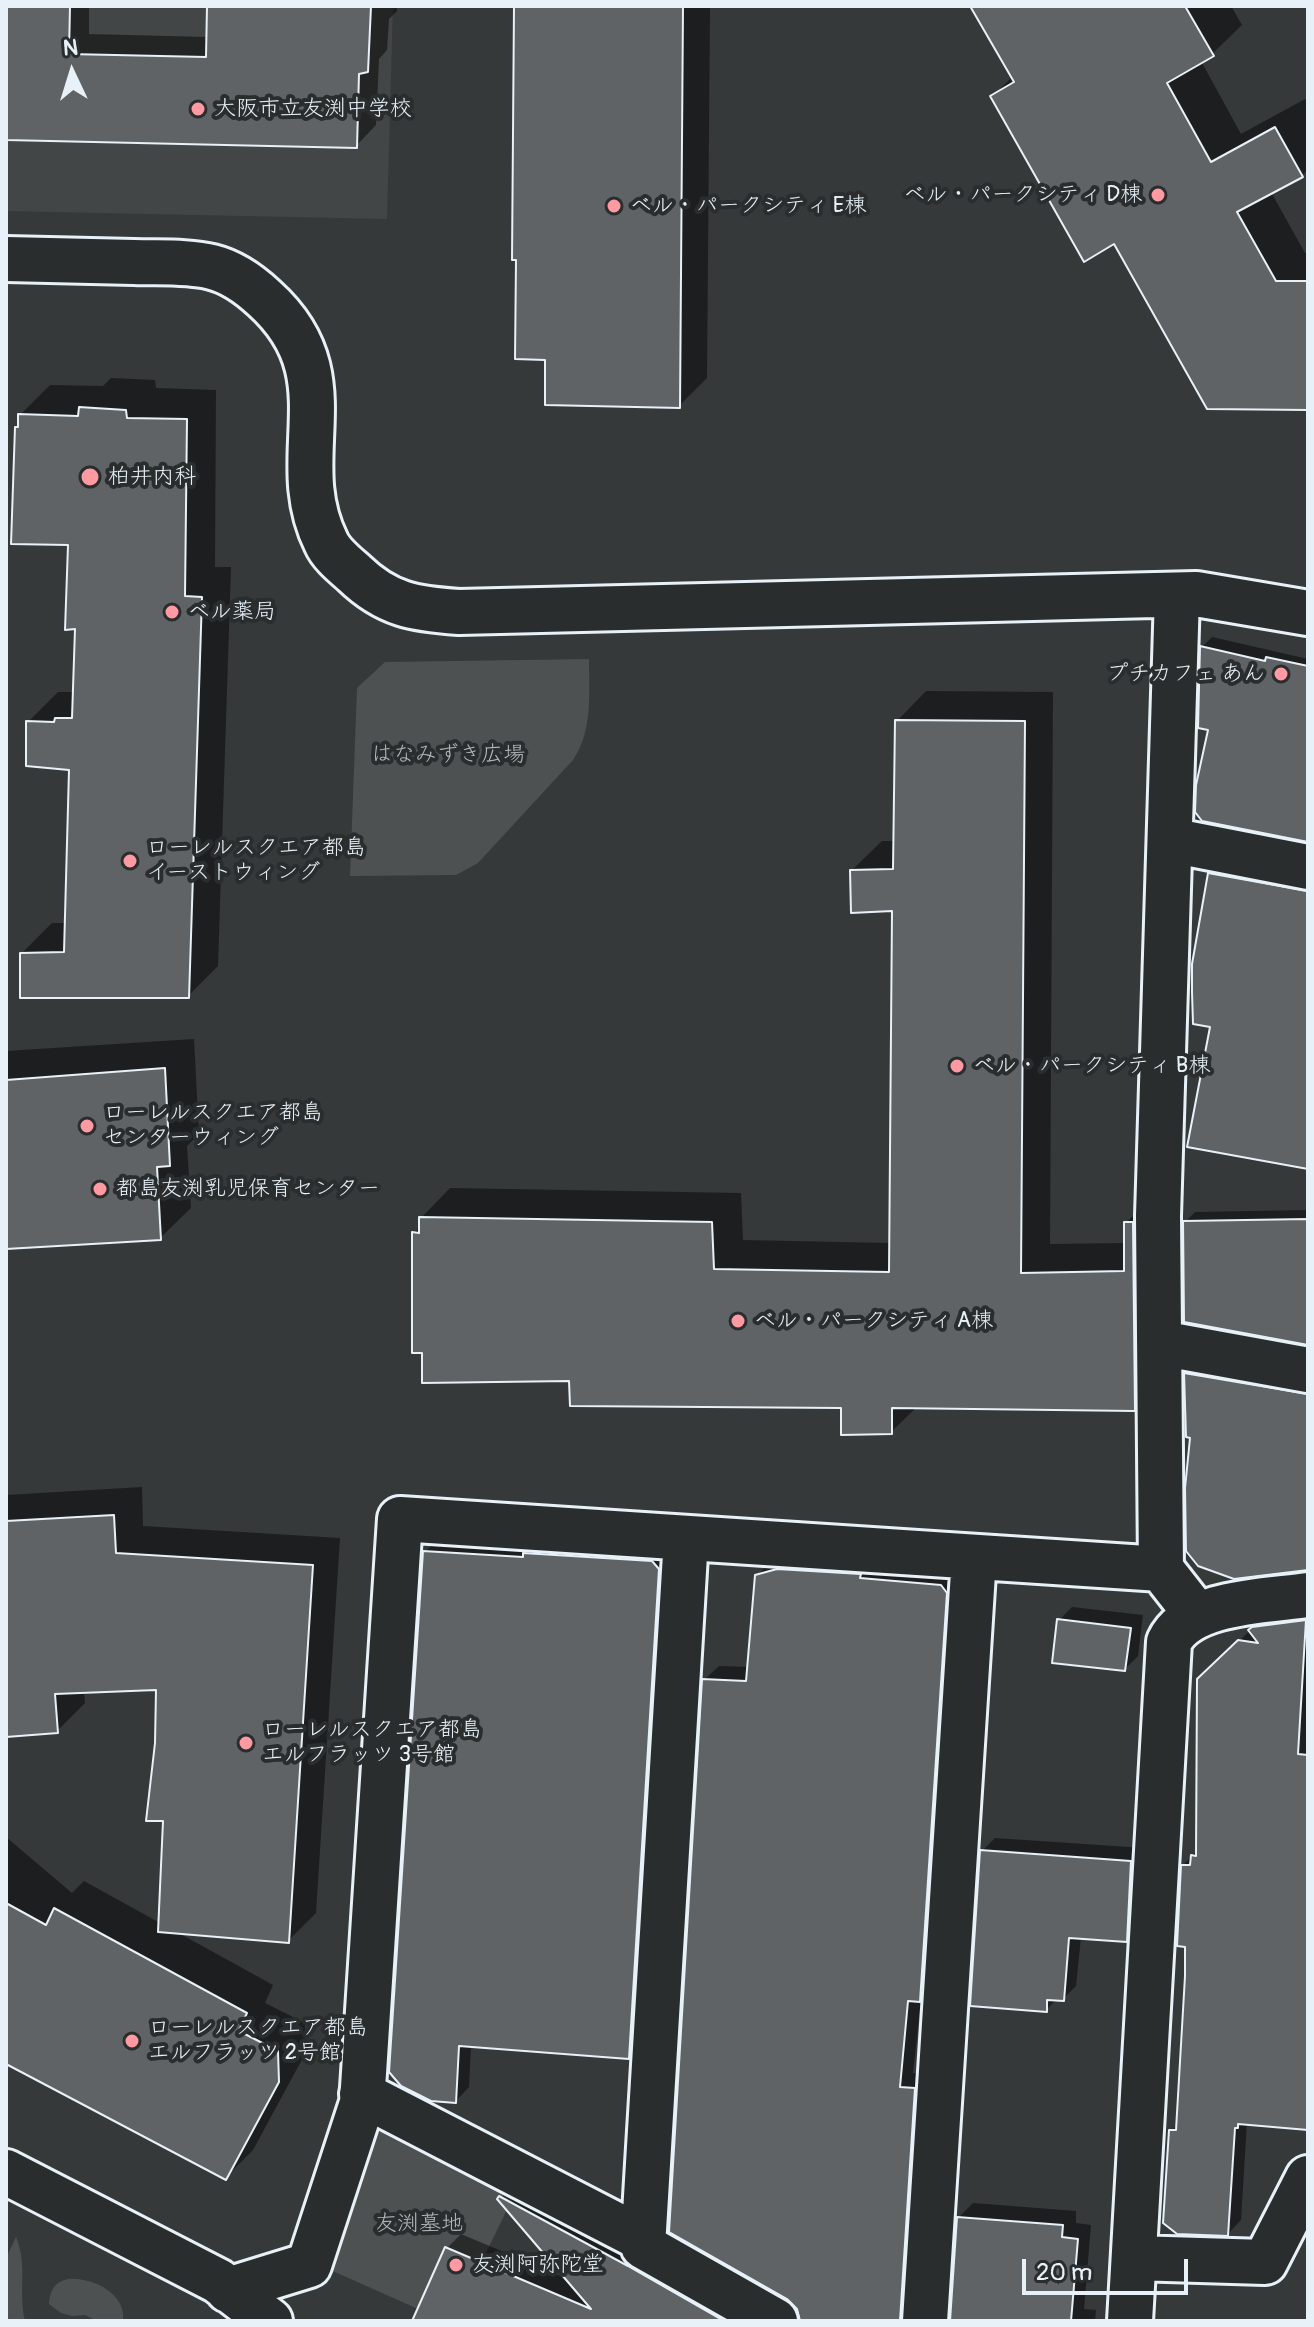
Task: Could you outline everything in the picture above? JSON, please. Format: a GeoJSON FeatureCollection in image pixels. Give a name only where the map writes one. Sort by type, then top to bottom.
{"type":"FeatureCollection","features":[{"type":"Feature","properties":{"kind":"street"},"geometry":{"type":"LineString","coordinates":[[6,259],[180,263],[213,267],[255,289],[279,311],[296,333],[312,378],[311,475],[315,508],[326,544],[363,582],[403,606],[459,612],[1211,595],[1308,613]]}},
{"type":"Feature","properties":{"kind":"street"},"geometry":{"type":"LineString","coordinates":[[1177,595],[1158,1216],[1161,1569],[1197,1615]]}},
{"type":"Feature","properties":{"kind":"street"},"geometry":{"type":"LineString","coordinates":[[1170,840],[1308,867]]}},
{"type":"Feature","properties":{"kind":"street"},"geometry":{"type":"LineString","coordinates":[[1160,1343],[1308,1370]]}},
{"type":"Feature","properties":{"kind":"street"},"geometry":{"type":"LineString","coordinates":[[228,2290],[309,2265],[362,2098],[400,1519],[1161,1569]]}},
{"type":"Feature","properties":{"kind":"street"},"geometry":{"type":"LineString","coordinates":[[686,1538],[643,2246],[775,2321]]}},
{"type":"Feature","properties":{"kind":"street"},"geometry":{"type":"LineString","coordinates":[[925,2321],[974,1557]]}},
{"type":"Feature","properties":{"kind":"street"},"geometry":{"type":"LineString","coordinates":[[1130,2321],[1169,1642],[1174,1631],[1197,1615],[1308,1595]]}},
{"type":"Feature","properties":{"kind":"street"},"geometry":{"type":"LineString","coordinates":[[362,2098],[643,2239]]}},
{"type":"Feature","properties":{"kind":"street"},"geometry":{"type":"LineString","coordinates":[[6,2172],[218,2281],[270,2321]]}},
{"type":"Feature","properties":{"kind":"street"},"geometry":{"type":"LineString","coordinates":[[1134,2258],[1265,2262],[1308,2178]]}},
{"type":"Feature","properties":{"kind":"shaded area","name":"大阪市立友渕中学校"},"geometry":{"type":"Polygon","coordinates":[[[6,6],[393,6],[387,219],[6,211],[6,6]]]}},
{"type":"Feature","properties":{"kind":"green space","name":"はなみずき広場"},"geometry":{"type":"Polygon","coordinates":[[[589,659],[587,724],[579,749],[573,760],[478,863],[456,875],[350,876],[357,688],[385,662],[589,659]]]}},
{"type":"Feature","properties":{"kind":"green space","name":"友渕墓地"},"geometry":{"type":"Polygon","coordinates":[[[388,2129],[517,2189],[453,2321],[445,2321],[326,2268],[374,2134],[388,2129]]]}},
{"type":"Feature","properties":{"kind":"green space"},"geometry":{"type":"Polygon","coordinates":[[[16,2237],[20,2248],[25,2321],[6,2321],[6,2258],[16,2237]]]}},
{"type":"Feature","properties":{"kind":"green space"},"geometry":{"type":"Polygon","coordinates":[[[68,2279],[87,2281],[106,2289],[119,2302],[123,2321],[97,2321],[85,2315],[72,2316],[61,2313],[49,2304],[54,2288],[68,2279]]]}},
{"type":"Feature","properties":{"kind":"building"},"geometry":{"type":"Polygon","coordinates":[[[6,6],[70,6],[69,54],[206,57],[207,6],[371,6],[368,72],[359,74],[357,148],[6,140],[6,6]]]}},
{"type":"Feature","properties":{"kind":"building","name":"ベル・パークシティ E棟"},"geometry":{"type":"Polygon","coordinates":[[[514,6],[683,6],[680,408],[545,405],[545,360],[515,359],[516,260],[512,260],[514,6]]]}},
{"type":"Feature","properties":{"kind":"building","name":"ベル・パークシティ D棟"},"geometry":{"type":"Polygon","coordinates":[[[970,6],[1185,6],[1214,56],[1167,83],[1211,162],[1275,127],[1303,177],[1237,212],[1276,281],[1308,281],[1308,410],[1207,409],[1114,244],[1084,262],[990,96],[1014,82],[970,6]]]}},
{"type":"Feature","properties":{"kind":"building","name":"ローレルスクエア都島 イーストウィング"},"geometry":{"type":"Polygon","coordinates":[[[79,407],[126,410],[127,418],[187,419],[185,596],[202,597],[189,998],[20,998],[20,953],[64,952],[69,770],[26,766],[26,721],[54,722],[55,718],[72,718],[75,629],[65,630],[68,545],[11,544],[15,427],[18,427],[18,414],[78,416],[79,407]]]}},
{"type":"Feature","properties":{"kind":"building"},"geometry":{"type":"Polygon","coordinates":[[[1200,646],[1265,661],[1266,657],[1308,666],[1308,842],[1202,821],[1195,812],[1196,785],[1208,730],[1198,728],[1200,646]]]}},
{"type":"Feature","properties":{"kind":"building"},"geometry":{"type":"Polygon","coordinates":[[[895,720],[1025,721],[1021,1273],[1124,1271],[1124,1222],[1133,1222],[1135,1411],[892,1408],[892,1434],[841,1435],[841,1408],[570,1406],[569,1381],[422,1383],[422,1353],[412,1353],[412,1232],[419,1233],[419,1217],[712,1222],[714,1269],[889,1272],[892,911],[851,913],[850,870],[893,869],[895,720]]]}},
{"type":"Feature","properties":{"kind":"building"},"geometry":{"type":"Polygon","coordinates":[[[1208,873],[1308,891],[1308,1169],[1187,1147],[1210,1027],[1193,1024],[1192,992],[1192,964],[1208,873]]]}},
{"type":"Feature","properties":{"kind":"building","name":"ローレルスクエア都島 センターウィング"},"geometry":{"type":"Polygon","coordinates":[[[165,1068],[170,1166],[157,1167],[161,1240],[6,1249],[6,1080],[165,1068]]]}},
{"type":"Feature","properties":{"kind":"building"},"geometry":{"type":"Polygon","coordinates":[[[1308,1219],[1308,1345],[1184,1322],[1183,1221],[1308,1219]]]}},
{"type":"Feature","properties":{"kind":"building"},"geometry":{"type":"Polygon","coordinates":[[[1184,1373],[1308,1394],[1308,1570],[1234,1579],[1198,1566],[1186,1551],[1185,1488],[1190,1438],[1186,1437],[1184,1373]]]}},
{"type":"Feature","properties":{"kind":"building","name":"ローレルスクエア都島 エルフラッツ 3号館"},"geometry":{"type":"Polygon","coordinates":[[[114,1515],[116,1553],[313,1565],[289,1943],[158,1932],[163,1821],[146,1821],[155,1743],[156,1690],[55,1694],[58,1733],[6,1737],[6,1521],[114,1515]]]}},
{"type":"Feature","properties":{"kind":"building"},"geometry":{"type":"Polygon","coordinates":[[[423,1551],[652,1561],[659,1569],[629,2059],[459,2046],[456,2103],[431,2101],[401,2086],[389,2072],[423,1551]]]}},
{"type":"Feature","properties":{"kind":"building"},"geometry":{"type":"Polygon","coordinates":[[[777,1569],[861,1574],[860,1578],[941,1585],[947,1593],[920,2002],[908,2001],[900,2087],[915,2088],[900,2321],[800,2321],[797,2309],[787,2299],[669,2232],[702,1679],[746,1681],[755,1575],[777,1569]]]}},
{"type":"Feature","properties":{"kind":"building"},"geometry":{"type":"Polygon","coordinates":[[[1057,1619],[1131,1628],[1125,1671],[1052,1663],[1057,1619]]]}},
{"type":"Feature","properties":{"kind":"building"},"geometry":{"type":"Polygon","coordinates":[[[1306,1620],[1298,1754],[1308,1755],[1308,2130],[1238,2124],[1235,2128],[1228,2236],[1177,2234],[1163,2223],[1169,2130],[1176,2130],[1185,1976],[1185,1947],[1177,1946],[1181,1865],[1190,1865],[1191,1855],[1196,1856],[1197,1679],[1238,1640],[1258,1643],[1248,1630],[1252,1627],[1306,1620]]]}},
{"type":"Feature","properties":{"kind":"building"},"geometry":{"type":"Polygon","coordinates":[[[980,1850],[1131,1861],[1127,1942],[1069,1938],[1064,2001],[1047,2000],[1047,2012],[970,2006],[980,1850]]]}},
{"type":"Feature","properties":{"kind":"building","name":"ローレルスクエア都島 エルフラッツ 2号館"},"geometry":{"type":"Polygon","coordinates":[[[6,1903],[46,1925],[54,1908],[247,2013],[239,2031],[278,2051],[279,2082],[226,2180],[6,2064],[6,1903]]]}},
{"type":"Feature","properties":{"kind":"building"},"geometry":{"type":"Polygon","coordinates":[[[499,2196],[724,2321],[412,2321],[445,2247],[591,2309],[497,2199],[499,2196]]]}},
{"type":"Feature","properties":{"kind":"building"},"geometry":{"type":"Polygon","coordinates":[[[957,2217],[1063,2225],[1062,2237],[1078,2239],[1071,2321],[950,2321],[957,2217]]]}},
{"type":"Feature","properties":{"kind":"place","name":"大阪市立友渕中学校"},"geometry":{"type":"Point","coordinates":[198,109]}},
{"type":"Feature","properties":{"kind":"place","name":"ベル・パークシティ D棟"},"geometry":{"type":"Point","coordinates":[1158,195]}},
{"type":"Feature","properties":{"kind":"place","name":"ベル・パークシティ E棟"},"geometry":{"type":"Point","coordinates":[614,206]}},
{"type":"Feature","properties":{"kind":"place","name":"柏井内科"},"geometry":{"type":"Point","coordinates":[90,477]}},
{"type":"Feature","properties":{"kind":"place","name":"ベル薬局"},"geometry":{"type":"Point","coordinates":[172,612]}},
{"type":"Feature","properties":{"kind":"place","name":"プチカフェ あん"},"geometry":{"type":"Point","coordinates":[1281,674]}},
{"type":"Feature","properties":{"kind":"place","name":"ローレルスクエア都島 イーストウィング"},"geometry":{"type":"Point","coordinates":[130,861]}},
{"type":"Feature","properties":{"kind":"place","name":"ベル・パークシティ B棟"},"geometry":{"type":"Point","coordinates":[957,1066]}},
{"type":"Feature","properties":{"kind":"place","name":"ローレルスクエア都島 センターウィング"},"geometry":{"type":"Point","coordinates":[87,1126]}},
{"type":"Feature","properties":{"kind":"place","name":"都島友渕乳児保育センター"},"geometry":{"type":"Point","coordinates":[100,1189]}},
{"type":"Feature","properties":{"kind":"place","name":"ベル・パークシティ A棟"},"geometry":{"type":"Point","coordinates":[738,1321]}},
{"type":"Feature","properties":{"kind":"place","name":"ローレルスクエア都島 エルフラッツ 3号館"},"geometry":{"type":"Point","coordinates":[246,1743]}},
{"type":"Feature","properties":{"kind":"place","name":"ローレルスクエア都島 エルフラッツ 2号館"},"geometry":{"type":"Point","coordinates":[132,2041]}},
{"type":"Feature","properties":{"kind":"place","name":"友渕阿弥陀堂"},"geometry":{"type":"Point","coordinates":[456,2265]}}]}
